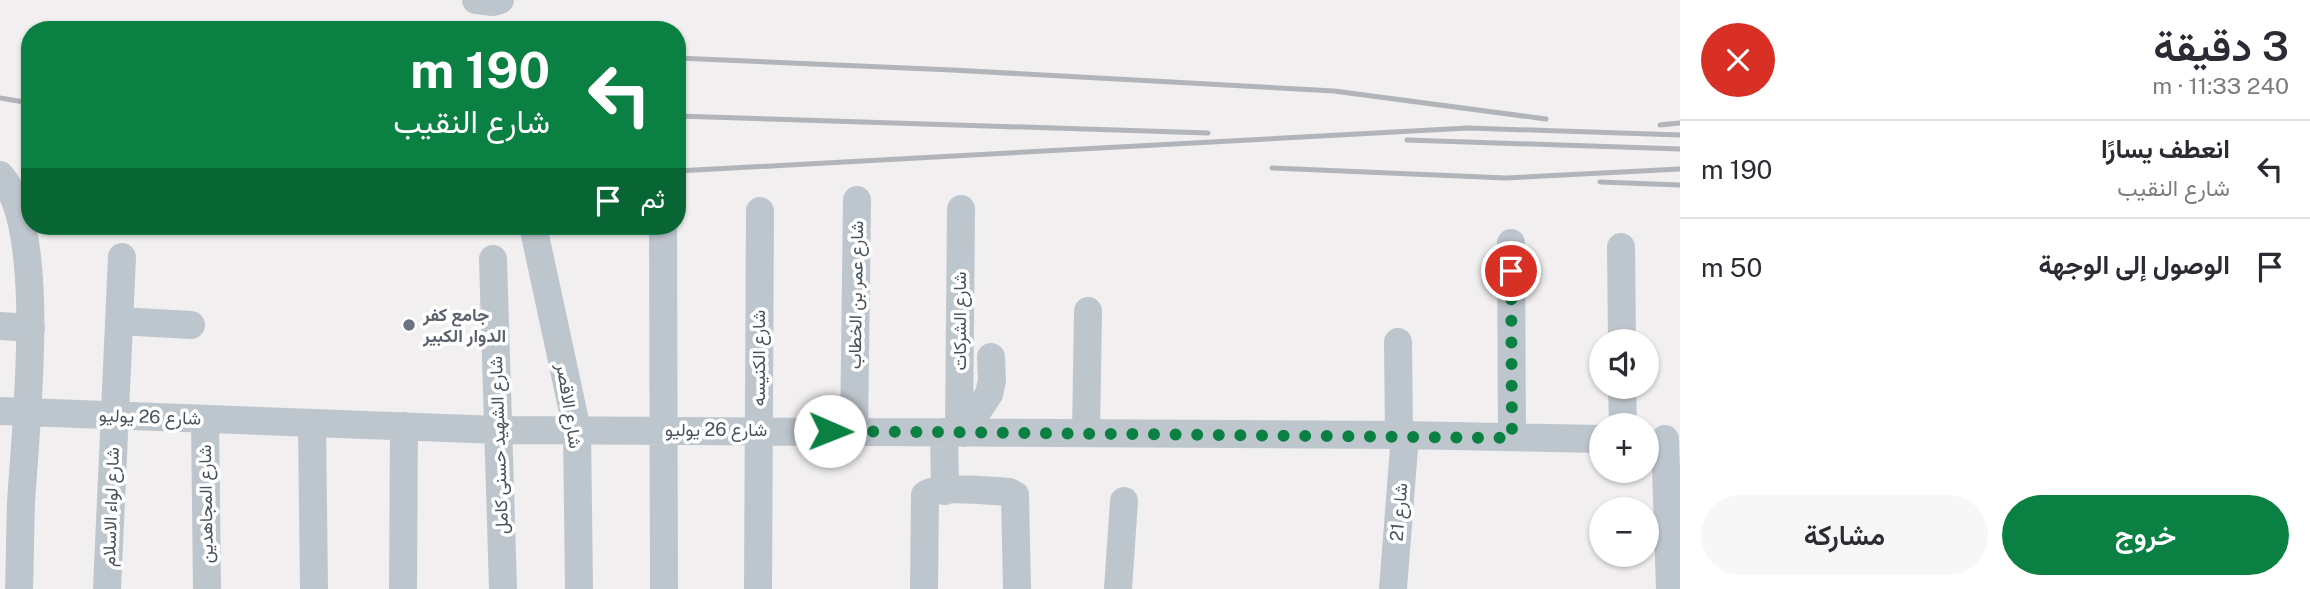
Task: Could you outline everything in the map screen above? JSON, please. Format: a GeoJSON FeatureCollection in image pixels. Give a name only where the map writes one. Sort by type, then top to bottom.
{"type":"FeatureCollection","features":[{"type":"Feature","properties":{"kind":"street"},"geometry":{"type":"LineString","coordinates":[[476,0],[500,0]]}},
{"type":"Feature","properties":{"kind":"street"},"geometry":{"type":"LineString","coordinates":[[0,175],[7,183],[21,219]]}},
{"type":"Feature","properties":{"kind":"street","name":"شارع عمر بن الخطاب"},"geometry":{"type":"LineString","coordinates":[[854,432],[857,200]]}},
{"type":"Feature","properties":{"kind":"street","name":"شارع الشركات"},"geometry":{"type":"LineString","coordinates":[[945,491],[956,432],[961,209]]}},
{"type":"Feature","properties":{"kind":"street","name":"شارع الكنيسه"},"geometry":{"type":"LineString","coordinates":[[758,589],[760,211]]}},
{"type":"Feature","properties":{"kind":"street"},"geometry":{"type":"LineString","coordinates":[[19,589],[21,504],[14,412],[31,328],[23,235]]}},
{"type":"Feature","properties":{"kind":"street","name":"شارع الاقصر"},"geometry":{"type":"LineString","coordinates":[[535,235],[577,430],[579,589]]}},
{"type":"Feature","properties":{"kind":"street"},"geometry":{"type":"LineString","coordinates":[[663,235],[664,589]]}},
{"type":"Feature","properties":{"kind":"street"},"geometry":{"type":"LineString","coordinates":[[1511,243],[1512,438]]}},
{"type":"Feature","properties":{"kind":"street"},"geometry":{"type":"LineString","coordinates":[[1620,247],[1622,329]]}},
{"type":"Feature","properties":{"kind":"street","name":"شارع لواء الاسلام"},"geometry":{"type":"LineString","coordinates":[[107,589],[122,257]]}},
{"type":"Feature","properties":{"kind":"street","name":"شارع الشهيد حسنى كامل"},"geometry":{"type":"LineString","coordinates":[[493,259],[503,589]]}},
{"type":"Feature","properties":{"kind":"street"},"geometry":{"type":"LineString","coordinates":[[1086,433],[1088,311]]}},
{"type":"Feature","properties":{"kind":"street"},"geometry":{"type":"LineString","coordinates":[[119,321],[191,325]]}},
{"type":"Feature","properties":{"kind":"street"},"geometry":{"type":"LineString","coordinates":[[0,326],[31,328]]}},
{"type":"Feature","properties":{"kind":"street","name":"شارع 21"},"geometry":{"type":"LineString","coordinates":[[1393,589],[1402,435],[1398,342]]}},
{"type":"Feature","properties":{"kind":"street"},"geometry":{"type":"LineString","coordinates":[[956,432],[989,394],[992,380],[991,357]]}},
{"type":"Feature","properties":{"kind":"street","name":"شارع 26 يوليو"},"geometry":{"type":"LineString","coordinates":[[14,412],[498,430],[1402,435],[1589,439]]}},
{"type":"Feature","properties":{"kind":"street","name":"شارع المجاهدين"},"geometry":{"type":"LineString","coordinates":[[205,419],[207,589]]}},
{"type":"Feature","properties":{"kind":"street"},"geometry":{"type":"LineString","coordinates":[[313,424],[314,589]]}},
{"type":"Feature","properties":{"kind":"street"},"geometry":{"type":"LineString","coordinates":[[403,589],[404,426]]}},
{"type":"Feature","properties":{"kind":"street"},"geometry":{"type":"LineString","coordinates":[[1664,439],[1670,589]]}},
{"type":"Feature","properties":{"kind":"street"},"geometry":{"type":"LineString","coordinates":[[924,589],[925,495],[933,491],[1009,492],[1016,495],[1017,589]]}},
{"type":"Feature","properties":{"kind":"street"},"geometry":{"type":"LineString","coordinates":[[1118,589],[1124,501]]}},
{"type":"Feature","properties":{"kind":"railway"},"geometry":{"type":"LineString","coordinates":[[686,58],[1334,91],[1546,119]]}},
{"type":"Feature","properties":{"kind":"railway"},"geometry":{"type":"LineString","coordinates":[[0,98],[21,102]]}},
{"type":"Feature","properties":{"kind":"railway"},"geometry":{"type":"LineString","coordinates":[[686,116],[1208,133]]}},
{"type":"Feature","properties":{"kind":"railway"},"geometry":{"type":"LineString","coordinates":[[1660,125],[1680,123]]}},
{"type":"Feature","properties":{"kind":"railway"},"geometry":{"type":"LineString","coordinates":[[686,171],[1468,128],[1680,135]]}},
{"type":"Feature","properties":{"kind":"railway"},"geometry":{"type":"LineString","coordinates":[[1407,140],[1680,149]]}},
{"type":"Feature","properties":{"kind":"railway"},"geometry":{"type":"LineString","coordinates":[[1272,168],[1506,178],[1680,169]]}},
{"type":"Feature","properties":{"kind":"railway"},"geometry":{"type":"LineString","coordinates":[[1600,182],[1680,185]]}},
{"type":"Feature","properties":{"kind":"place","name":"جامع كفر الدوار الكبير"},"geometry":{"type":"Point","coordinates":[409,325]}},
{"type":"Feature","properties":{"kind":"route"},"geometry":{"type":"LineString","coordinates":[[830,431],[1512,438],[1511,271]]}}]}
